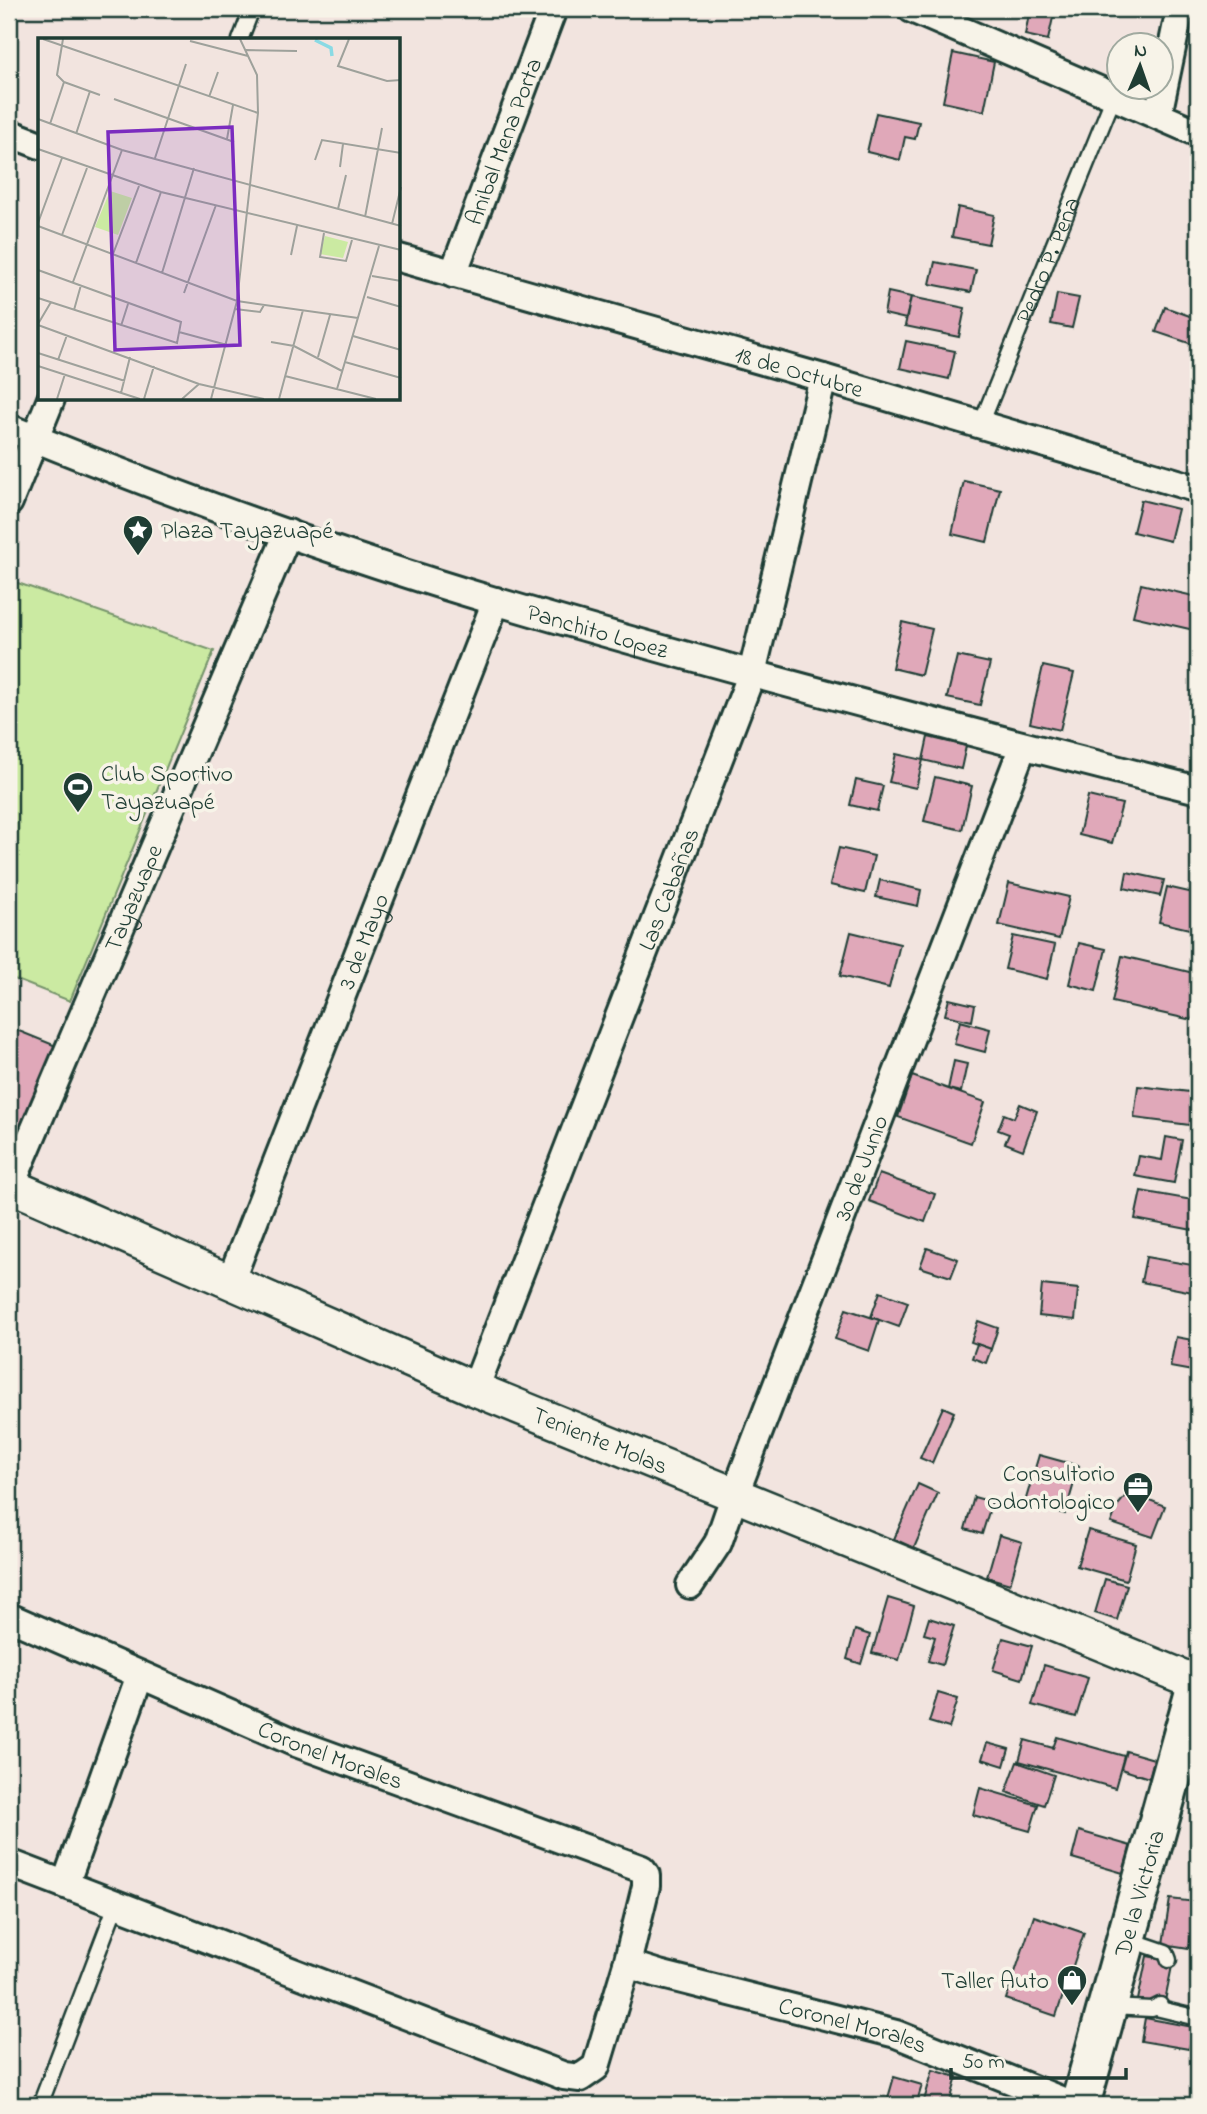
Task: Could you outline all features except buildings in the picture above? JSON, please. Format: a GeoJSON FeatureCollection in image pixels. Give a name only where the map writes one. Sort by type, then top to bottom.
{"type":"FeatureCollection","features":[{"type":"Feature","properties":{"kind":"main road","name":"De la Victoria"},"geometry":{"type":"LineString","coordinates":[[1080,2105],[1126,1939],[1188,1758],[1198,1683]]}},
{"type":"Feature","properties":{"kind":"street","name":"Anibal Mena Porta"},"geometry":{"type":"LineString","coordinates":[[453,274],[553,9]]}},
{"type":"Feature","properties":{"kind":"street"},"geometry":{"type":"LineString","coordinates":[[912,9],[1106,92]]}},
{"type":"Feature","properties":{"kind":"street"},"geometry":{"type":"LineString","coordinates":[[1158,115],[1180,9]]}},
{"type":"Feature","properties":{"kind":"street"},"geometry":{"type":"LineString","coordinates":[[1129,102],[1198,133]]}},
{"type":"Feature","properties":{"kind":"street"},"geometry":{"type":"LineString","coordinates":[[9,133],[38,144]]}},
{"type":"Feature","properties":{"kind":"street","name":"18 de Octubre"},"geometry":{"type":"LineString","coordinates":[[401,259],[823,378],[1198,489]]}},
{"type":"Feature","properties":{"kind":"street","name":"Las Cabañas"},"geometry":{"type":"LineString","coordinates":[[475,1389],[752,673],[823,378]]}},
{"type":"Feature","properties":{"kind":"street"},"geometry":{"type":"LineString","coordinates":[[9,502],[50,401]]}},
{"type":"Feature","properties":{"kind":"street","name":"Panchito Lopez"},"geometry":{"type":"LineString","coordinates":[[9,428],[288,533],[496,601],[1023,746],[1198,790]]}},
{"type":"Feature","properties":{"kind":"street","name":"Tayazuape"},"geometry":{"type":"LineString","coordinates":[[10,1185],[288,533]]}},
{"type":"Feature","properties":{"kind":"street","name":"3 de Mayo"},"geometry":{"type":"LineString","coordinates":[[230,1282],[496,601]]}},
{"type":"Feature","properties":{"kind":"street","name":"30 de Junio"},"geometry":{"type":"LineString","coordinates":[[690,1585],[718,1543],[1023,746]]}},
{"type":"Feature","properties":{"kind":"street","name":"Teniente Molas"},"geometry":{"type":"LineString","coordinates":[[10,1185],[475,1389],[1198,1683]]}},
{"type":"Feature","properties":{"kind":"street","name":"Coronel Morales"},"geometry":{"type":"LineString","coordinates":[[9,1617],[296,1743],[642,1869],[646,1875],[646,1886],[627,1964],[896,2034],[1073,2105]]}},
{"type":"Feature","properties":{"kind":"street"},"geometry":{"type":"LineString","coordinates":[[65,1885],[140,1675]]}},
{"type":"Feature","properties":{"kind":"street"},"geometry":{"type":"LineString","coordinates":[[9,1863],[564,2076],[580,2078],[596,2067],[627,1964]]}},
{"type":"Feature","properties":{"kind":"lane"},"geometry":{"type":"LineString","coordinates":[[241,38],[252,9]]}},
{"type":"Feature","properties":{"kind":"lane","name":"Pedro P. Peña"},"geometry":{"type":"LineString","coordinates":[[981,424],[1113,102]]}},
{"type":"Feature","properties":{"kind":"lane"},"geometry":{"type":"LineString","coordinates":[[40,2105],[116,1905]]}},
{"type":"Feature","properties":{"kind":"lane"},"geometry":{"type":"LineString","coordinates":[[1126,1939],[1166,1952],[1169,1960]]}},
{"type":"Feature","properties":{"kind":"lane"},"geometry":{"type":"LineString","coordinates":[[1108,2007],[1158,2007],[1198,2018]]}},
{"type":"Feature","properties":{"kind":"green space","name":"Club Sportivo Tayazuapé"},"geometry":{"type":"Polygon","coordinates":[[[9,580],[214,651],[70,1001],[9,977],[9,580]]]}},
{"type":"Feature","properties":{"kind":"place","name":"Plaza Tayazuapé"},"geometry":{"type":"Point","coordinates":[138,557]}},
{"type":"Feature","properties":{"kind":"place","name":"Club Sportivo Tayazuapé"},"geometry":{"type":"Point","coordinates":[78,814]}},
{"type":"Feature","properties":{"kind":"place","name":"Consultorio Odontologico"},"geometry":{"type":"Point","coordinates":[1138,1514]}},
{"type":"Feature","properties":{"kind":"place","name":"Taller Auto"},"geometry":{"type":"Point","coordinates":[1072,2007]}}]}
